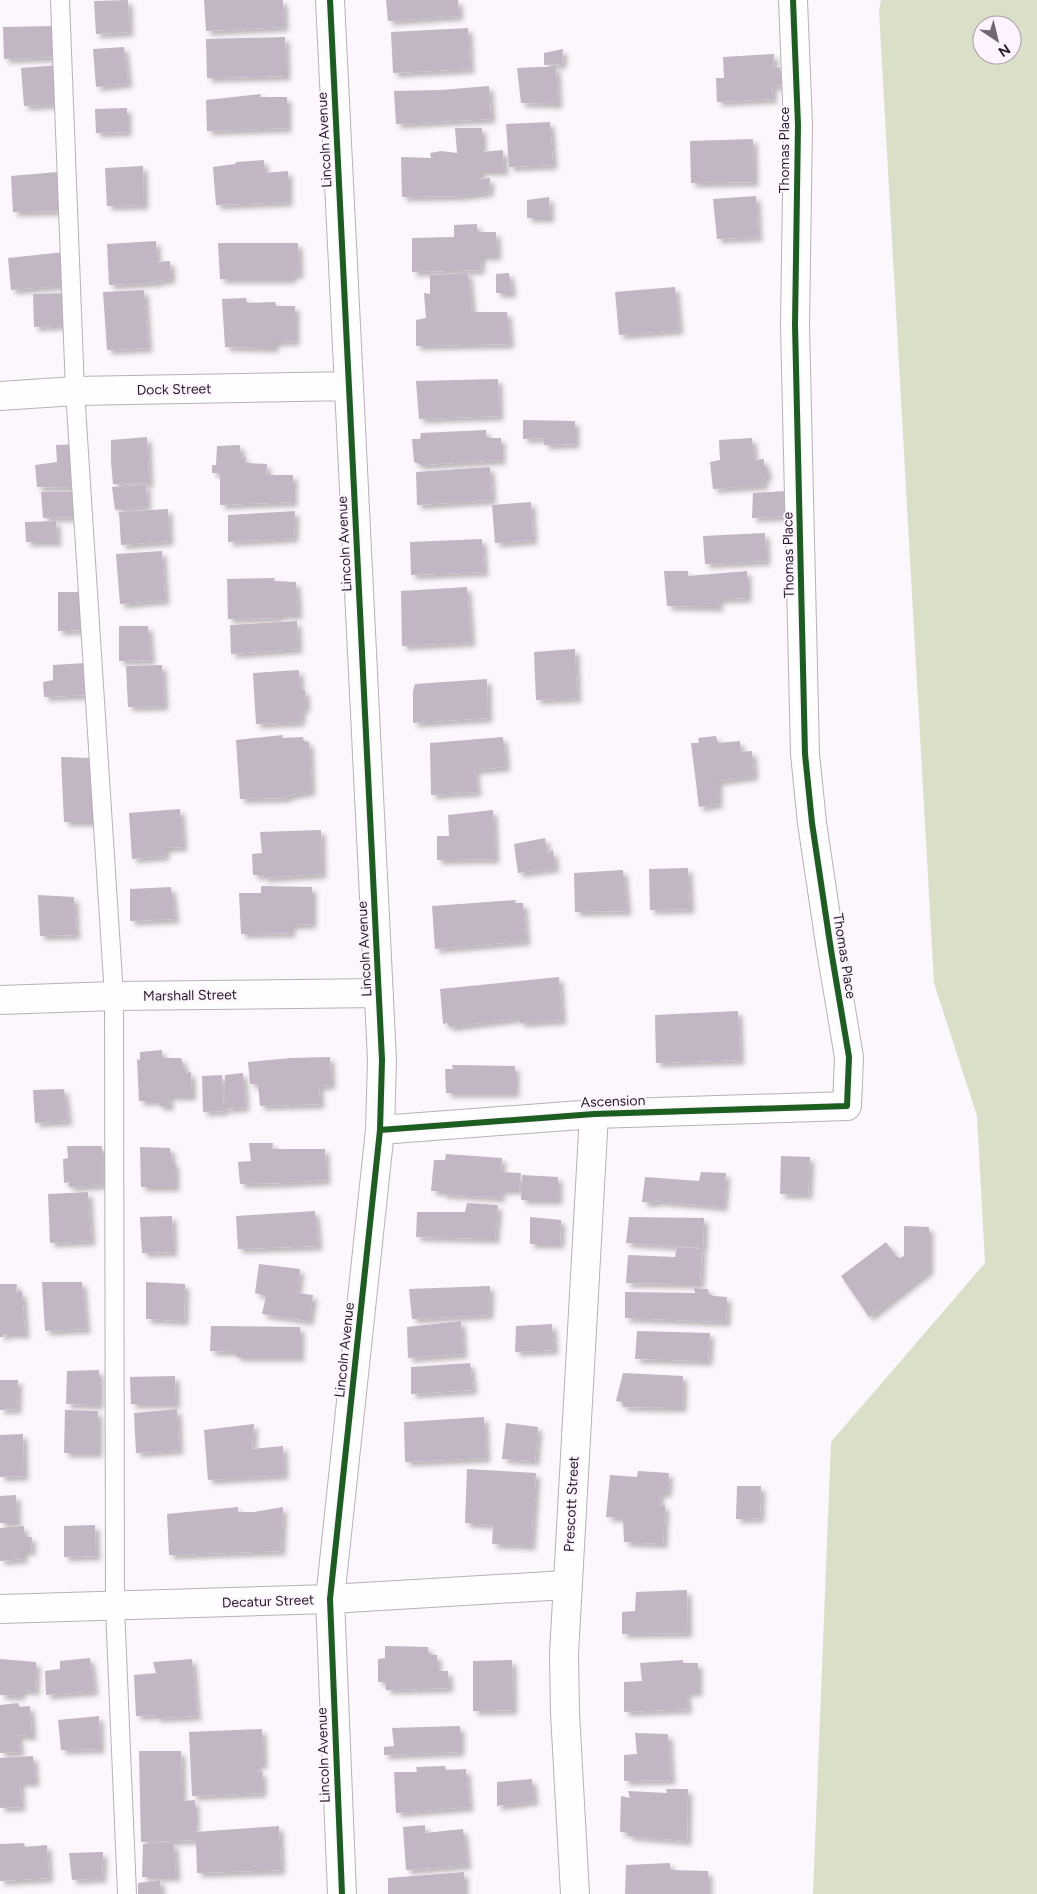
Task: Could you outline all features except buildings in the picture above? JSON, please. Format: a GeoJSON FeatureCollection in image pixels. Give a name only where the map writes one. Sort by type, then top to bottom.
{"type":"FeatureCollection","features":[{"type":"Feature","properties":{"kind":"street","name":"Lincoln Avenue"},"geometry":{"type":"LineString","coordinates":[[330,0],[382,1060],[380,1130],[330,1599],[342,1894]]}},
{"type":"Feature","properties":{"kind":"street","name":"Thomas Place"},"geometry":{"type":"LineString","coordinates":[[793,0],[798,125],[795,325],[805,754],[812,823],[849,1057],[847,1106]]}},
{"type":"Feature","properties":{"kind":"street","name":"Dock Street"},"geometry":{"type":"LineString","coordinates":[[0,396],[75,390],[349,386]]}},
{"type":"Feature","properties":{"kind":"street","name":"Marshall Street"},"geometry":{"type":"LineString","coordinates":[[0,1000],[114,996],[379,993]]}},
{"type":"Feature","properties":{"kind":"street","name":"Ascension"},"geometry":{"type":"LineString","coordinates":[[380,1130],[594,1114],[847,1106]]}},
{"type":"Feature","properties":{"kind":"street","name":"Prescott Street"},"geometry":{"type":"LineString","coordinates":[[575,1894],[565,1713],[564,1654],[566,1584],[594,1114]]}},
{"type":"Feature","properties":{"kind":"street","name":"Decatur Street"},"geometry":{"type":"LineString","coordinates":[[0,1609],[330,1599],[566,1584]]}},
{"type":"Feature","properties":{"kind":"lane"},"geometry":{"type":"LineString","coordinates":[[60,0],[75,390],[114,996],[115,1607],[127,1894]]}},
{"type":"Feature","properties":{"kind":"green space"},"geometry":{"type":"Polygon","coordinates":[[[881,0],[1037,0],[1037,1894],[813,1894],[831,1442],[985,1263],[977,1116],[934,983],[879,11],[881,0]]]}},
{"type":"Feature","properties":{"kind":"cycle path"},"geometry":{"type":"LineString","coordinates":[[330,0],[382,1060],[380,1130],[330,1599],[342,1894]]}},
{"type":"Feature","properties":{"kind":"cycle path"},"geometry":{"type":"LineString","coordinates":[[380,1130],[594,1114],[847,1106],[849,1057],[812,823],[805,754],[795,325],[798,125],[793,0]]}}]}
